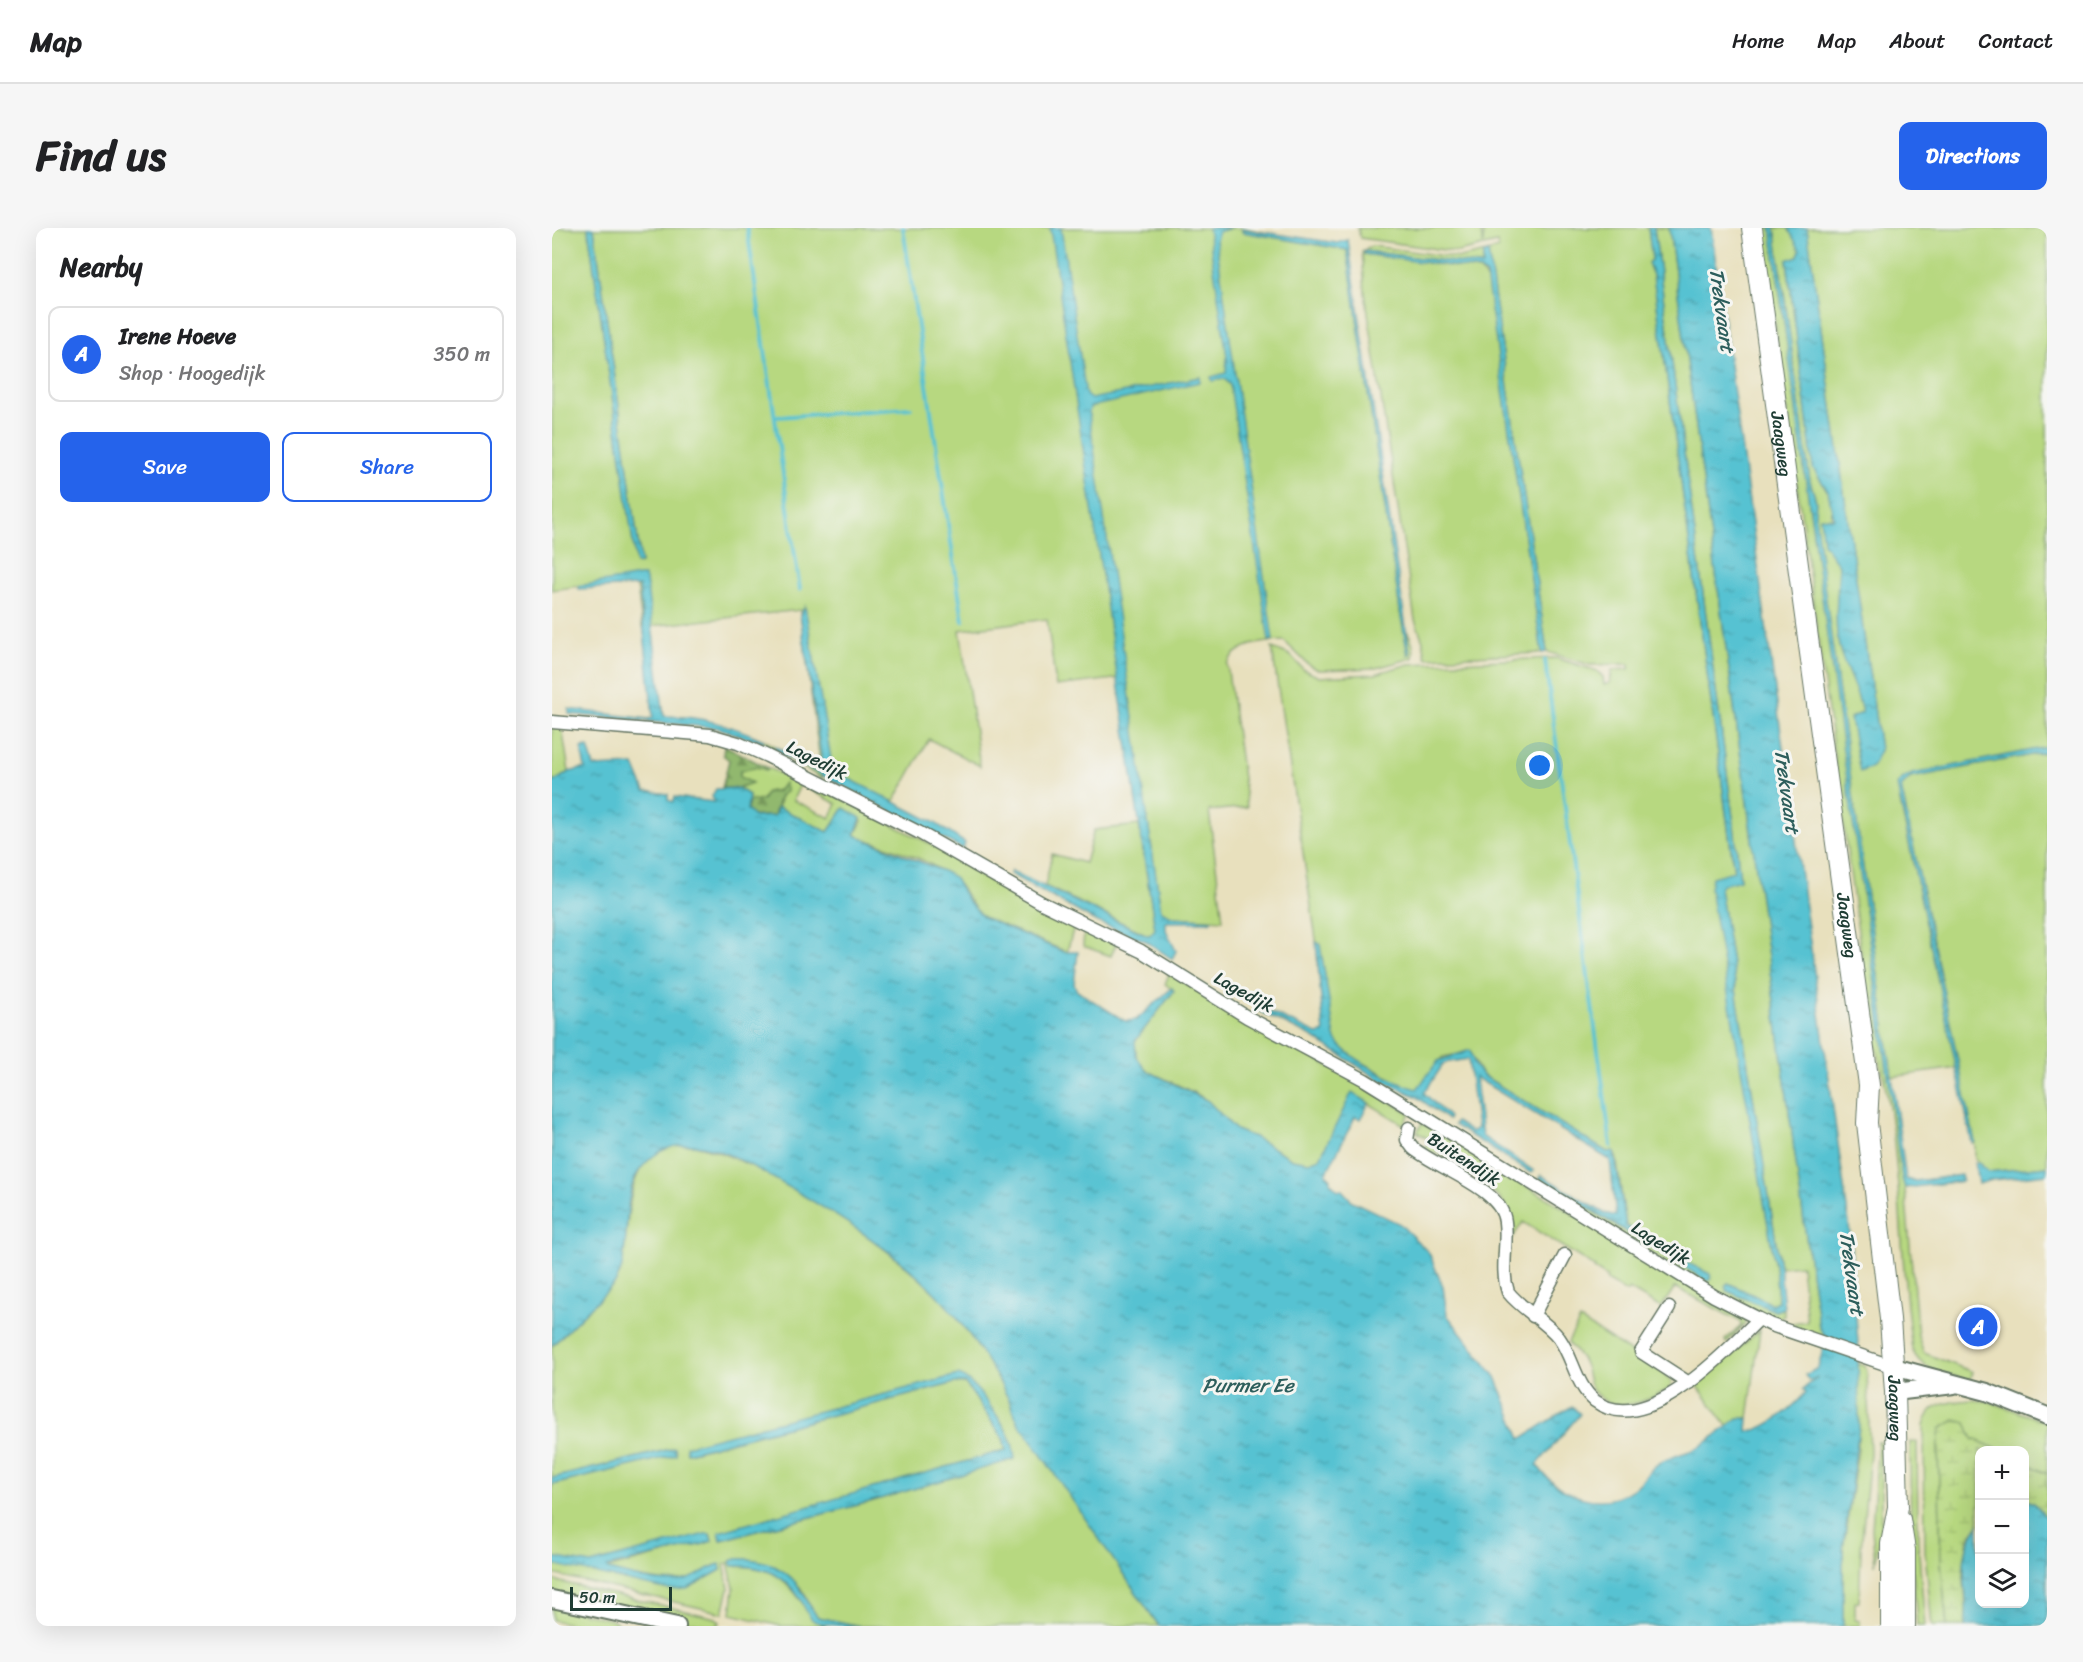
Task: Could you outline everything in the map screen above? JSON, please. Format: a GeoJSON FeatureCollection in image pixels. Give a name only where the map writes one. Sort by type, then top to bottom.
{"type":"FeatureCollection","features":[{"type":"Feature","properties":{"kind":"main road","name":"Jaagweg"},"geometry":{"type":"LineString","coordinates":[[1752,228],[1869,1085],[1867,1122],[1884,1258],[1894,1367],[1898,1508],[1890,1544],[1891,1626]]}},
{"type":"Feature","properties":{"kind":"main road"},"geometry":{"type":"LineString","coordinates":[[1898,1508],[1905,1550],[1905,1626]]}},
{"type":"Feature","properties":{"kind":"street","name":"Lagedijk"},"geometry":{"type":"LineString","coordinates":[[552,722],[606,729],[693,732],[725,738],[767,756],[918,832],[1042,903],[1141,951],[1247,1017],[1365,1080],[1694,1285],[1759,1319],[1864,1359],[1894,1367]]}},
{"type":"Feature","properties":{"kind":"street","name":"Buitendijk"},"geometry":{"type":"LineString","coordinates":[[1409,1128],[1407,1140],[1413,1148],[1485,1192],[1501,1207],[1505,1220],[1504,1282],[1515,1301],[1558,1338],[1589,1395],[1605,1406],[1623,1411],[1642,1408],[1689,1383],[1759,1319]]}},
{"type":"Feature","properties":{"kind":"street"},"geometry":{"type":"LineString","coordinates":[[1533,1316],[1565,1255]]}},
{"type":"Feature","properties":{"kind":"street"},"geometry":{"type":"LineString","coordinates":[[1669,1308],[1641,1352],[1689,1383]]}},
{"type":"Feature","properties":{"kind":"street"},"geometry":{"type":"LineString","coordinates":[[1894,1367],[1927,1374],[1955,1385],[1987,1392],[2047,1416]]}},
{"type":"Feature","properties":{"kind":"street"},"geometry":{"type":"LineString","coordinates":[[1895,1392],[1955,1385]]}},
{"type":"Feature","properties":{"kind":"street"},"geometry":{"type":"LineString","coordinates":[[552,1599],[677,1626]]}},
{"type":"Feature","properties":{"kind":"green space"},"geometry":{"type":"Polygon","coordinates":[[[552,228],[588,228],[637,564],[641,563],[594,228],[1245,228],[1347,250],[1401,617],[1410,654],[1407,631],[1412,641],[1413,658],[1376,668],[1319,670],[1310,666],[1284,641],[1251,645],[1231,657],[1227,664],[1247,807],[1209,811],[1223,920],[1174,917],[1161,911],[1133,724],[1122,678],[1056,686],[1047,619],[960,630],[980,766],[929,739],[891,807],[821,772],[822,779],[763,743],[764,740],[821,770],[800,610],[642,627],[636,578],[552,590],[552,228]]]}},
{"type":"Feature","properties":{"kind":"green space"},"geometry":{"type":"Polygon","coordinates":[[[1358,228],[1480,228],[1483,244],[1484,228],[1648,228],[1652,259],[1648,263],[1653,275],[1734,872],[1712,877],[1775,1266],[1778,1301],[1772,1304],[1728,1283],[1727,1291],[1775,1311],[1784,1308],[1784,1316],[1775,1320],[1691,1279],[1537,1183],[1539,1178],[1624,1231],[1689,1265],[1626,1225],[1616,1155],[1607,1152],[1482,1075],[1473,1059],[1464,1053],[1443,1057],[1420,1095],[1332,1045],[1272,648],[1290,655],[1304,670],[1319,677],[1375,674],[1409,664],[1556,658],[1597,671],[1603,677],[1604,685],[1610,683],[1612,670],[1629,669],[1629,664],[1590,665],[1547,652],[1488,253],[1483,254],[1483,265],[1477,265],[1365,251],[1364,254],[1480,270],[1488,282],[1542,653],[1426,658],[1423,641],[1415,620],[1365,293],[1362,251],[1372,246],[1460,258],[1499,249],[1497,243],[1458,252],[1360,238],[1358,228]]]}},
{"type":"Feature","properties":{"kind":"green space"},"geometry":{"type":"Polygon","coordinates":[[[1654,228],[1669,228],[1808,1251],[1819,1327],[1827,1338],[1792,1326],[1793,1323],[1807,1321],[1801,1265],[1780,1267],[1720,888],[1722,885],[1740,879],[1654,228]]]}},
{"type":"Feature","properties":{"kind":"green space"},"geometry":{"type":"Polygon","coordinates":[[[1762,228],[1771,228],[1905,1189],[1918,1336],[1924,1353],[1973,1372],[1970,1380],[1929,1368],[1916,1357],[1912,1349],[1890,1111],[1872,1033],[1762,228]]]}},
{"type":"Feature","properties":{"kind":"green space"},"geometry":{"type":"Polygon","coordinates":[[[1775,228],[1788,228],[1800,250],[1798,256],[1787,261],[1813,468],[1826,488],[1831,504],[1831,521],[1823,543],[1840,565],[1837,608],[1838,641],[1862,713],[1850,718],[1880,750],[1807,228],[2047,228],[2047,747],[1902,779],[1899,797],[1957,1068],[1892,1077],[1814,514],[1816,501],[1810,481],[1775,228]]]}},
{"type":"Feature","properties":{"kind":"green space"},"geometry":{"type":"Polygon","coordinates":[[[552,726],[562,727],[569,772],[552,783],[552,726]]]}},
{"type":"Feature","properties":{"kind":"green space"},"geometry":{"type":"Polygon","coordinates":[[[724,745],[768,768],[767,770],[757,767],[740,771],[740,777],[752,783],[738,788],[722,788],[729,760],[723,755],[724,745]]]}},
{"type":"Feature","properties":{"kind":"green space"},"geometry":{"type":"Polygon","coordinates":[[[2047,752],[2047,1166],[1988,1172],[1975,1159],[1975,1146],[1901,787],[1910,778],[2047,752]]]}},
{"type":"Feature","properties":{"kind":"green space"},"geometry":{"type":"Polygon","coordinates":[[[757,767],[767,770],[768,768],[801,783],[793,800],[830,818],[837,804],[805,787],[812,784],[937,847],[982,877],[1117,942],[1111,956],[1083,946],[1084,933],[1073,930],[1067,952],[983,917],[958,884],[936,867],[855,835],[862,821],[844,808],[828,832],[778,807],[784,784],[779,790],[767,792],[762,800],[749,801],[749,795],[738,788],[751,783],[740,777],[740,771],[757,767]]]}},
{"type":"Feature","properties":{"kind":"green space"},"geometry":{"type":"Polygon","coordinates":[[[784,783],[787,791],[780,796],[774,816],[751,816],[747,810],[749,801],[762,800],[767,792],[779,790],[784,783]]]}},
{"type":"Feature","properties":{"kind":"green space"},"geometry":{"type":"Polygon","coordinates":[[[1139,825],[1155,929],[1150,936],[1045,886],[1052,854],[1085,863],[1094,830],[1139,825]]]}},
{"type":"Feature","properties":{"kind":"green space"},"geometry":{"type":"Polygon","coordinates":[[[1169,974],[1410,1113],[1404,1125],[1352,1093],[1320,1158],[1309,1162],[1292,1159],[1254,1137],[1236,1130],[1208,1101],[1146,1070],[1136,1056],[1135,1041],[1174,991],[1165,984],[1169,974]]]}},
{"type":"Feature","properties":{"kind":"green space"},"geometry":{"type":"Polygon","coordinates":[[[1422,1123],[1491,1163],[1499,1173],[1532,1189],[1746,1318],[1746,1323],[1726,1343],[1725,1340],[1741,1326],[1741,1322],[1675,1287],[1661,1308],[1629,1289],[1626,1292],[1606,1280],[1607,1277],[1594,1269],[1595,1267],[1523,1222],[1513,1237],[1505,1204],[1495,1193],[1477,1181],[1476,1176],[1437,1152],[1431,1153],[1424,1150],[1430,1140],[1417,1132],[1422,1123]]]}},
{"type":"Feature","properties":{"kind":"green space"},"geometry":{"type":"Polygon","coordinates":[[[694,1145],[726,1155],[799,1191],[873,1240],[935,1293],[977,1346],[1003,1388],[1020,1425],[1159,1626],[860,1626],[818,1617],[801,1588],[766,1564],[746,1559],[730,1562],[732,1566],[757,1568],[776,1575],[791,1588],[814,1619],[826,1626],[781,1626],[731,1614],[734,1588],[728,1563],[724,1564],[729,1588],[723,1613],[552,1574],[552,1564],[624,1575],[607,1569],[712,1541],[710,1534],[591,1564],[552,1557],[552,1485],[676,1455],[675,1448],[552,1478],[552,1346],[615,1283],[624,1257],[630,1199],[643,1165],[654,1153],[671,1146],[694,1145]],[[958,1375],[687,1446],[688,1453],[955,1383],[965,1383],[1003,1438],[1006,1450],[720,1532],[722,1540],[866,1503],[1014,1459],[993,1411],[958,1375]],[[720,1565],[686,1580],[658,1581],[692,1586],[721,1570],[720,1565]]]}},
{"type":"Feature","properties":{"kind":"green space"},"geometry":{"type":"Polygon","coordinates":[[[1580,1320],[1665,1374],[1672,1383],[1669,1389],[1652,1398],[1622,1405],[1613,1404],[1596,1394],[1590,1384],[1583,1361],[1568,1342],[1580,1320]]]}},
{"type":"Feature","properties":{"kind":"green space"},"geometry":{"type":"Polygon","coordinates":[[[1760,1330],[1748,1418],[1738,1418],[1727,1426],[1697,1385],[1760,1330]]]}},
{"type":"Feature","properties":{"kind":"green space"},"geometry":{"type":"Polygon","coordinates":[[[1857,1363],[1865,1366],[1867,1371],[1870,1453],[1861,1549],[1859,1601],[1855,1602],[1855,1620],[1860,1621],[1860,1626],[1843,1626],[1843,1549],[1858,1449],[1857,1363]]]}},
{"type":"Feature","properties":{"kind":"green space"},"geometry":{"type":"Polygon","coordinates":[[[1971,1400],[1988,1401],[2047,1422],[2047,1474],[2029,1464],[2029,1446],[1990,1446],[1973,1439],[1938,1444],[1941,1562],[1947,1626],[1932,1626],[1925,1552],[1924,1426],[1931,1412],[1948,1403],[1971,1400]]]}},
{"type":"Feature","properties":{"kind":"green space"},"geometry":{"type":"Polygon","coordinates":[[[1955,1420],[1966,1423],[1973,1439],[1990,1446],[1975,1446],[1975,1530],[1968,1540],[1963,1571],[1967,1611],[1965,1626],[1947,1626],[1941,1562],[1938,1444],[1940,1429],[1955,1420]]]}},
{"type":"Feature","properties":{"kind":"green space"},"geometry":{"type":"Polygon","coordinates":[[[1878,1442],[1881,1442],[1881,1528],[1875,1565],[1872,1529],[1878,1442]]]}},
{"type":"Feature","properties":{"kind":"green space"},"geometry":{"type":"Polygon","coordinates":[[[1910,1442],[1917,1442],[1918,1541],[1925,1626],[1917,1626],[1911,1544],[1910,1442]]]}},
{"type":"Feature","properties":{"kind":"green space"},"geometry":{"type":"Polygon","coordinates":[[[2029,1465],[2047,1474],[2047,1518],[2034,1503],[2029,1501],[2029,1465]]]}},
{"type":"Feature","properties":{"kind":"green space"},"geometry":{"type":"Polygon","coordinates":[[[552,1580],[716,1618],[720,1622],[717,1626],[709,1626],[552,1592],[552,1580]]]}},
{"type":"Feature","properties":{"kind":"green space"},"geometry":{"type":"Polygon","coordinates":[[[552,1605],[616,1621],[617,1626],[580,1626],[552,1620],[552,1605]]]}},
{"type":"Feature","properties":{"kind":"water"},"geometry":{"type":"Polygon","coordinates":[[[588,228],[594,228],[641,563],[636,564],[588,228]]]}},
{"type":"Feature","properties":{"kind":"water"},"geometry":{"type":"Polygon","coordinates":[[[1050,228],[1061,228],[1086,395],[1091,399],[1200,377],[1200,382],[1090,407],[1089,414],[1161,911],[1174,917],[1212,920],[1211,922],[1166,922],[1166,930],[1176,951],[1172,959],[1146,941],[1097,922],[1010,874],[1011,871],[1147,935],[1155,929],[1050,228]]]}},
{"type":"Feature","properties":{"kind":"water"},"geometry":{"type":"Polygon","coordinates":[[[1208,228],[1231,228],[1218,232],[1216,240],[1273,640],[1269,641],[1230,385],[1225,379],[1212,381],[1211,377],[1226,373],[1227,357],[1208,228]]]}},
{"type":"Feature","properties":{"kind":"water"},"geometry":{"type":"Polygon","coordinates":[[[1648,228],[1654,228],[1734,825],[1740,880],[1722,885],[1720,888],[1780,1267],[1784,1308],[1775,1311],[1727,1291],[1725,1286],[1728,1283],[1772,1304],[1778,1301],[1775,1266],[1710,889],[1712,877],[1734,871],[1653,275],[1648,263],[1652,259],[1648,228]]]}},
{"type":"Feature","properties":{"kind":"water","name":"Purmer Ee"},"geometry":{"type":"Polygon","coordinates":[[[1669,228],[1711,228],[1849,1223],[1858,1343],[1859,1427],[1843,1549],[1843,1626],[1159,1626],[1020,1425],[1003,1388],[977,1346],[938,1296],[918,1276],[872,1239],[798,1192],[745,1162],[704,1146],[670,1147],[656,1154],[644,1164],[630,1193],[623,1261],[615,1283],[552,1346],[552,783],[569,772],[585,768],[581,748],[588,747],[594,767],[634,765],[645,791],[668,794],[668,800],[673,802],[675,797],[714,802],[712,796],[716,789],[738,788],[749,795],[747,810],[754,817],[774,816],[778,807],[828,832],[844,808],[861,818],[855,834],[857,836],[954,877],[968,901],[983,917],[1064,952],[1078,952],[1074,984],[1077,991],[1125,1021],[1136,1020],[1172,988],[1174,991],[1135,1041],[1136,1056],[1146,1070],[1208,1101],[1236,1130],[1254,1137],[1292,1159],[1309,1162],[1320,1158],[1352,1092],[1369,1103],[1360,1119],[1355,1117],[1326,1174],[1331,1179],[1330,1182],[1338,1190],[1341,1189],[1352,1201],[1400,1224],[1429,1253],[1443,1287],[1447,1315],[1496,1377],[1521,1439],[1572,1406],[1580,1414],[1537,1465],[1556,1485],[1568,1492],[1593,1500],[1607,1500],[1620,1496],[1636,1487],[1659,1463],[1703,1445],[1738,1418],[1748,1418],[1747,1431],[1754,1430],[1771,1423],[1795,1404],[1806,1392],[1803,1389],[1818,1377],[1809,1381],[1805,1375],[1818,1368],[1826,1338],[1819,1327],[1808,1251],[1669,228]]]}},
{"type":"Feature","properties":{"kind":"water"},"geometry":{"type":"Polygon","coordinates":[[[1771,228],[1775,228],[1810,481],[1816,501],[1815,514],[1826,599],[1906,1179],[1916,1181],[1961,1175],[1963,1181],[1905,1188],[1902,1178],[1771,228]]]}},
{"type":"Feature","properties":{"kind":"water"},"geometry":{"type":"Polygon","coordinates":[[[1788,228],[1807,228],[1880,750],[1872,767],[1860,772],[1850,718],[1862,713],[1838,641],[1836,608],[1839,565],[1823,543],[1820,517],[1834,518],[1828,491],[1813,468],[1787,260],[1798,256],[1800,250],[1788,228]]]}},
{"type":"Feature","properties":{"kind":"water"},"geometry":{"type":"Polygon","coordinates":[[[1242,229],[1337,243],[1348,240],[1410,654],[1408,655],[1347,250],[1242,232],[1242,229]]]}},
{"type":"Feature","properties":{"kind":"water"},"geometry":{"type":"Polygon","coordinates":[[[1364,251],[1477,265],[1483,265],[1483,254],[1488,252],[1547,652],[1542,653],[1486,275],[1480,270],[1364,254],[1364,251]]]}},
{"type":"Feature","properties":{"kind":"water"},"geometry":{"type":"Polygon","coordinates":[[[644,576],[646,580],[664,716],[715,722],[764,740],[762,743],[719,728],[569,714],[569,709],[649,719],[653,717],[639,586],[579,589],[579,586],[644,576]]]}},
{"type":"Feature","properties":{"kind":"water"},"geometry":{"type":"Polygon","coordinates":[[[805,606],[831,759],[838,773],[935,823],[965,843],[963,849],[774,750],[775,746],[815,768],[823,768],[800,614],[805,606]]]}},
{"type":"Feature","properties":{"kind":"water"},"geometry":{"type":"Polygon","coordinates":[[[2047,747],[2047,752],[1910,778],[1901,787],[1975,1142],[1972,1143],[1897,785],[1902,779],[1912,774],[2047,747]]]}},
{"type":"Feature","properties":{"kind":"water"},"geometry":{"type":"Polygon","coordinates":[[[1316,942],[1320,944],[1335,1037],[1348,1052],[1398,1082],[1417,1089],[1438,1061],[1470,1050],[1475,1066],[1482,1075],[1607,1152],[1614,1151],[1626,1226],[1672,1255],[1710,1274],[1711,1280],[1707,1281],[1539,1178],[1541,1175],[1604,1213],[1616,1216],[1610,1160],[1475,1077],[1482,1136],[1534,1171],[1531,1173],[1454,1125],[1456,1122],[1471,1132],[1477,1128],[1468,1059],[1444,1063],[1424,1093],[1449,1117],[1448,1120],[1416,1096],[1380,1080],[1312,1037],[1259,1011],[1261,1008],[1317,1034],[1324,1033],[1316,942]]]}},
{"type":"Feature","properties":{"kind":"water"},"geometry":{"type":"Polygon","coordinates":[[[1978,1162],[1988,1172],[2047,1166],[2047,1174],[1992,1180],[1978,1184],[1975,1163],[1978,1162]]]}},
{"type":"Feature","properties":{"kind":"water"},"geometry":{"type":"Polygon","coordinates":[[[958,1375],[965,1378],[980,1393],[995,1413],[1011,1440],[1015,1459],[866,1503],[721,1540],[719,1532],[1006,1450],[1003,1438],[965,1383],[955,1383],[687,1453],[686,1446],[958,1375]]]}},
{"type":"Feature","properties":{"kind":"water"},"geometry":{"type":"Polygon","coordinates":[[[675,1448],[676,1455],[552,1485],[552,1478],[675,1448]]]}},
{"type":"Feature","properties":{"kind":"water"},"geometry":{"type":"Polygon","coordinates":[[[2029,1501],[2034,1503],[2047,1518],[2047,1626],[1965,1626],[1964,1563],[1975,1532],[1975,1608],[2029,1608],[2029,1501]]]}},
{"type":"Feature","properties":{"kind":"water"},"geometry":{"type":"Polygon","coordinates":[[[710,1534],[712,1541],[607,1567],[608,1570],[638,1578],[669,1582],[689,1579],[720,1564],[721,1570],[687,1589],[669,1590],[552,1564],[552,1557],[591,1564],[710,1534]]]}},
{"type":"Feature","properties":{"kind":"water"},"geometry":{"type":"Polygon","coordinates":[[[735,1559],[755,1560],[774,1566],[797,1584],[818,1617],[860,1626],[830,1625],[814,1621],[789,1584],[763,1570],[732,1566],[730,1562],[735,1559]]]}},
{"type":"Feature","properties":{"kind":"waterway"},"geometry":{"type":"LineString","coordinates":[[747,228],[800,590]]}},
{"type":"Feature","properties":{"kind":"waterway"},"geometry":{"type":"LineString","coordinates":[[903,228],[963,621]]}},
{"type":"Feature","properties":{"kind":"waterway"},"geometry":{"type":"LineString","coordinates":[[776,417],[911,408]]}},
{"type":"Feature","properties":{"kind":"waterway"},"geometry":{"type":"LineString","coordinates":[[1545,660],[1611,1146]]}},
{"type":"Feature","properties":{"kind":"place","name":"Irene Hoeve"},"geometry":{"type":"Point","coordinates":[1978,1327]}},
{"type":"Feature","properties":{"kind":"water label","name":"Trekvaart"},"geometry":{"type":"Point","coordinates":[1722,310]}},
{"type":"Feature","properties":{"kind":"water label","name":"Trekvaart"},"geometry":{"type":"Point","coordinates":[1787,791]}},
{"type":"Feature","properties":{"kind":"water label","name":"Trekvaart"},"geometry":{"type":"Point","coordinates":[1852,1273]}}]}
